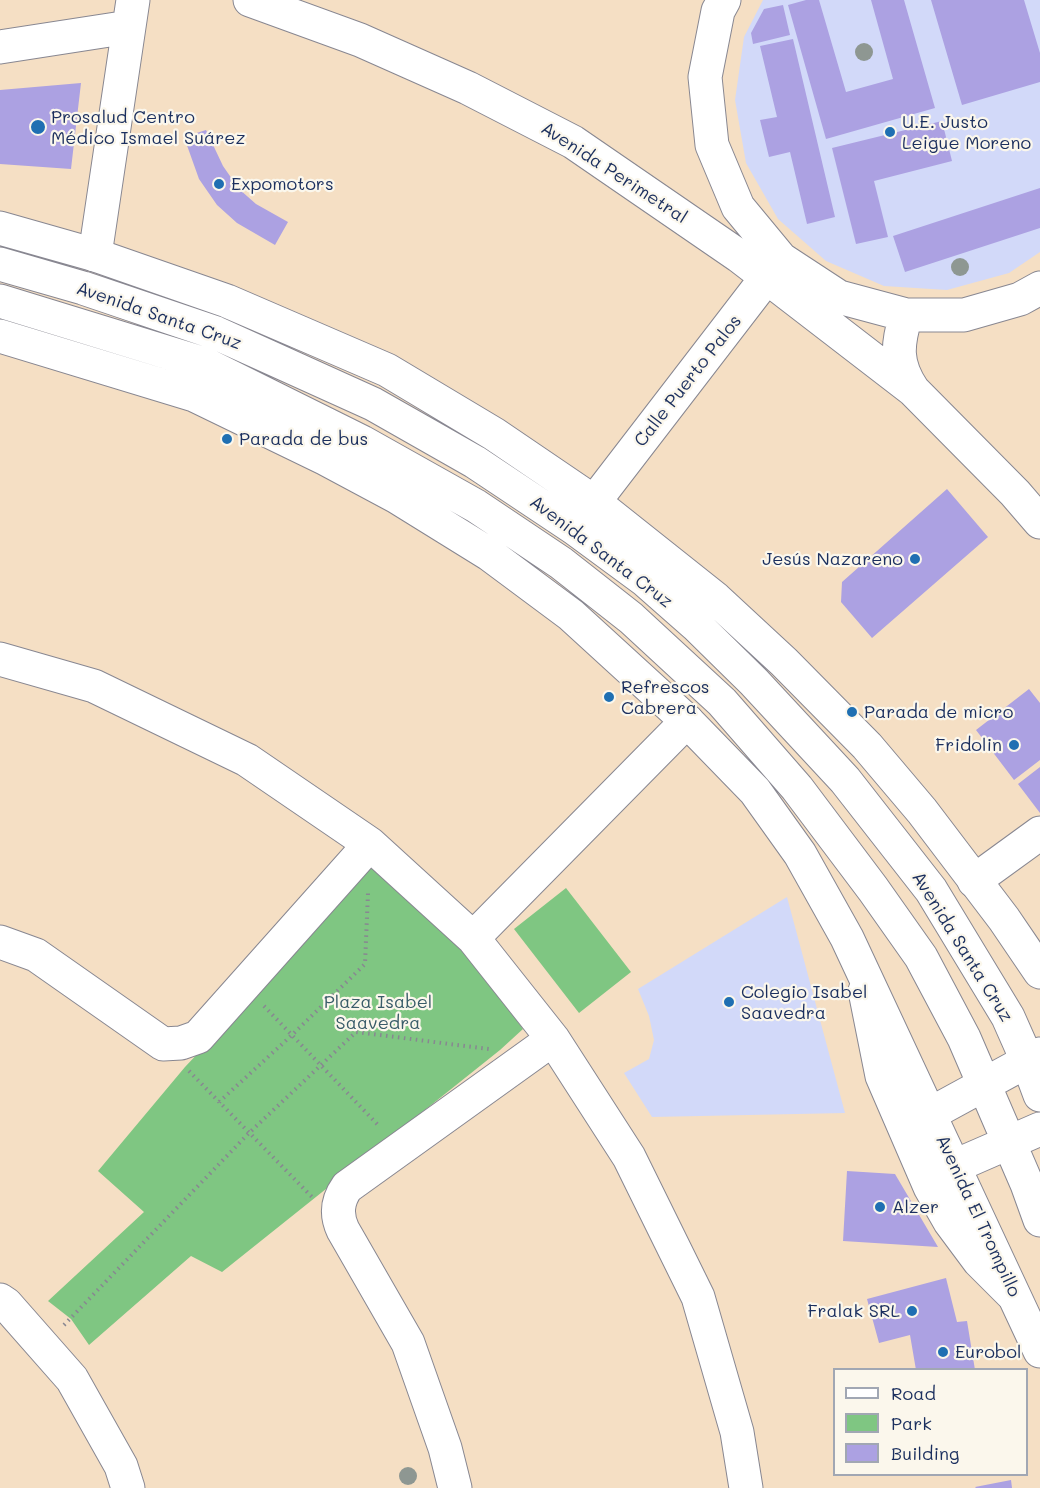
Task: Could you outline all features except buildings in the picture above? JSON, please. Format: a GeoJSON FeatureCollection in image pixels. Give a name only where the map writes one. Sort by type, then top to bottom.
{"type":"FeatureCollection","features":[{"type":"Feature","properties":{"kind":"main road","name":"Avenida Perimetral"},"geometry":{"type":"LineString","coordinates":[[250,0],[360,40],[458,83],[573,142],[739,256],[774,269],[913,390],[1015,492],[1040,522]]}},
{"type":"Feature","properties":{"kind":"main road"},"geometry":{"type":"LineString","coordinates":[[724,0],[718,11],[705,78],[712,145],[738,207],[774,269],[839,297],[906,315],[964,315],[1020,299],[1040,288]]}},
{"type":"Feature","properties":{"kind":"main road"},"geometry":{"type":"LineString","coordinates":[[0,47],[131,13],[94,255]]}},
{"type":"Feature","properties":{"kind":"main road","name":"Avenida Santa Cruz"},"geometry":{"type":"LineString","coordinates":[[0,228],[94,255],[227,301],[387,370],[494,434],[594,502],[716,599],[784,662],[867,746],[922,811],[1004,919],[1040,972]]}},
{"type":"Feature","properties":{"kind":"main road","name":"Avenida Santa Cruz"},"geometry":{"type":"LineString","coordinates":[[0,264],[83,288],[216,333],[373,404],[475,462],[574,528],[646,581],[696,625],[754,682],[845,780],[931,890],[1034,1057]]}},
{"type":"Feature","properties":{"kind":"main road","name":"Calle Puerto Palos"},"geometry":{"type":"LineString","coordinates":[[594,502],[774,269]]}},
{"type":"Feature","properties":{"kind":"main road","name":"Avenida Santa Cruz"},"geometry":{"type":"LineString","coordinates":[[0,301],[205,364],[362,442],[476,506],[561,563],[631,618],[722,702],[825,825],[921,957],[964,1038],[983,1084]]}},
{"type":"Feature","properties":{"kind":"main road","name":"Avenida Perimetral"},"geometry":{"type":"LineString","coordinates":[[906,315],[900,334],[899,354],[903,374],[913,390]]}},
{"type":"Feature","properties":{"kind":"main road"},"geometry":{"type":"LineString","coordinates":[[0,336],[194,395],[326,459],[397,497],[489,554],[571,615],[687,721],[755,791],[800,854],[859,960],[930,1114],[1034,1057],[1040,1095]]}},
{"type":"Feature","properties":{"kind":"main road"},"geometry":{"type":"LineString","coordinates":[[0,658],[94,686],[247,760],[370,844],[473,939],[542,1046],[629,1157],[698,1297],[737,1432],[746,1488]]}},
{"type":"Feature","properties":{"kind":"main road"},"geometry":{"type":"LineString","coordinates":[[473,939],[687,721]]}},
{"type":"Feature","properties":{"kind":"main road"},"geometry":{"type":"LineString","coordinates":[[974,881],[1040,832]]}},
{"type":"Feature","properties":{"kind":"main road"},"geometry":{"type":"LineString","coordinates":[[0,942],[36,955],[163,1044],[181,1043],[198,1037],[370,844]]}},
{"type":"Feature","properties":{"kind":"main road"},"geometry":{"type":"LineString","coordinates":[[931,890],[1004,919],[1040,928]]}},
{"type":"Feature","properties":{"kind":"main road"},"geometry":{"type":"LineString","coordinates":[[859,960],[882,1076],[930,1187],[950,1222],[979,1261],[1015,1296]]}},
{"type":"Feature","properties":{"kind":"main road"},"geometry":{"type":"LineString","coordinates":[[455,1488],[445,1448],[408,1343],[343,1230],[338,1216],[340,1201],[347,1187],[542,1046]]}},
{"type":"Feature","properties":{"kind":"main road"},"geometry":{"type":"LineString","coordinates":[[983,1084],[1040,1221]]}},
{"type":"Feature","properties":{"kind":"main road","name":"Avenida El Trompillo"},"geometry":{"type":"LineString","coordinates":[[930,1114],[1040,1351]]}},
{"type":"Feature","properties":{"kind":"main road"},"geometry":{"type":"LineString","coordinates":[[955,1166],[1040,1129]]}},
{"type":"Feature","properties":{"kind":"main road"},"geometry":{"type":"LineString","coordinates":[[0,1300],[72,1379],[120,1466],[128,1488]]}},
{"type":"Feature","properties":{"kind":"path"},"geometry":{"type":"LineString","coordinates":[[219,1102],[365,964],[370,844]]}},
{"type":"Feature","properties":{"kind":"path"},"geometry":{"type":"LineString","coordinates":[[243,986],[321,1064],[400,1149]]}},
{"type":"Feature","properties":{"kind":"path"},"geometry":{"type":"LineString","coordinates":[[42,1345],[71,1319],[249,1133],[356,1032],[542,1046]]}},
{"type":"Feature","properties":{"kind":"path"},"geometry":{"type":"LineString","coordinates":[[163,1044],[313,1198]]}},
{"type":"Feature","properties":{"kind":"shaded area","name":"U.E. Justo Leigue Moreno"},"geometry":{"type":"Polygon","coordinates":[[[763,0],[1040,0],[1040,252],[1009,273],[947,290],[884,286],[826,261],[778,219],[746,163],[735,100],[744,37],[763,0]]]}},
{"type":"Feature","properties":{"kind":"shaded area","name":"Colegio Isabel Saavedra"},"geometry":{"type":"Polygon","coordinates":[[[787,897],[845,1113],[652,1117],[624,1073],[649,1059],[654,1040],[649,1016],[638,989],[787,897]]]}},
{"type":"Feature","properties":{"kind":"green space","name":"Plaza Isabel Saavedra"},"geometry":{"type":"Polygon","coordinates":[[[369,864],[468,952],[523,1029],[500,1050],[222,1272],[191,1256],[89,1345],[71,1319],[48,1301],[144,1212],[98,1171],[185,1067],[253,995],[369,864]]]}},
{"type":"Feature","properties":{"kind":"green space"},"geometry":{"type":"Polygon","coordinates":[[[566,888],[631,972],[579,1013],[514,929],[566,888]]]}},
{"type":"Feature","properties":{"kind":"place","name":"Prosalud Centro Médico Ismael Suárez"},"geometry":{"type":"Point","coordinates":[38,127]}},
{"type":"Feature","properties":{"kind":"place","name":"U.E. Justo Leigue Moreno"},"geometry":{"type":"Point","coordinates":[890,132]}},
{"type":"Feature","properties":{"kind":"place","name":"Expomotors"},"geometry":{"type":"Point","coordinates":[219,184]}},
{"type":"Feature","properties":{"kind":"place","name":"Parada de bus"},"geometry":{"type":"Point","coordinates":[227,439]}},
{"type":"Feature","properties":{"kind":"place","name":"Jesús Nazareno"},"geometry":{"type":"Point","coordinates":[915,559]}},
{"type":"Feature","properties":{"kind":"place","name":"Refrescos Cabrera"},"geometry":{"type":"Point","coordinates":[609,697]}},
{"type":"Feature","properties":{"kind":"place","name":"Parada de micro"},"geometry":{"type":"Point","coordinates":[852,712]}},
{"type":"Feature","properties":{"kind":"place","name":"Fridolin"},"geometry":{"type":"Point","coordinates":[1014,745]}},
{"type":"Feature","properties":{"kind":"place","name":"Colegio Isabel Saavedra"},"geometry":{"type":"Point","coordinates":[729,1002]}},
{"type":"Feature","properties":{"kind":"place","name":"Alzer"},"geometry":{"type":"Point","coordinates":[880,1207]}},
{"type":"Feature","properties":{"kind":"place","name":"Fralak SRL"},"geometry":{"type":"Point","coordinates":[912,1311]}},
{"type":"Feature","properties":{"kind":"place","name":"Eurobol"},"geometry":{"type":"Point","coordinates":[943,1352]}}]}
